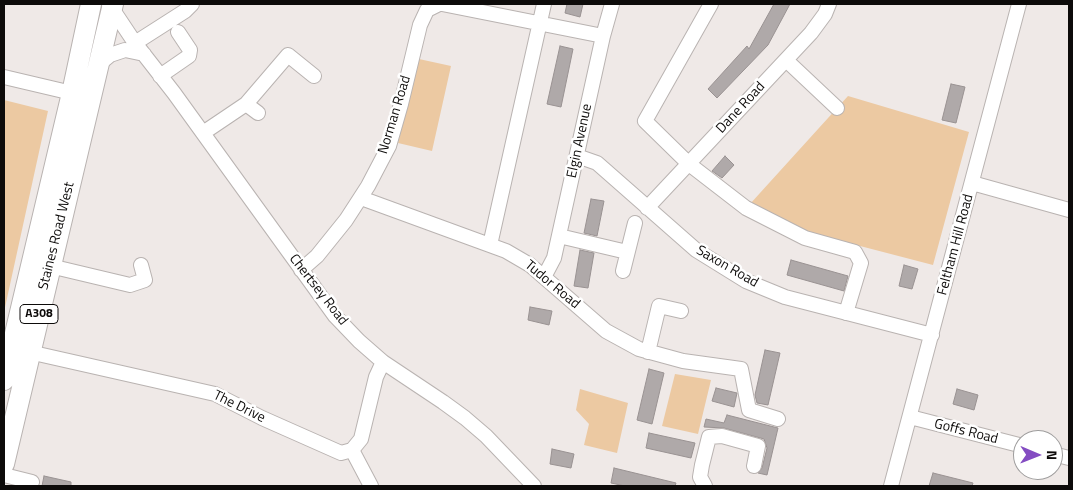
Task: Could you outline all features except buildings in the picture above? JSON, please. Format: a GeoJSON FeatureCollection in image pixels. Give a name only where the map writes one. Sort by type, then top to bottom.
{"type":"FeatureCollection","features":[{"type":"Feature","properties":{"kind":"highway","name":"A308"},"geometry":{"type":"LineString","coordinates":[[4,380],[72,93],[91,4]]}},
{"type":"Feature","properties":{"kind":"highway"},"geometry":{"type":"LineString","coordinates":[[86,32],[102,12],[111,5]]}},
{"type":"Feature","properties":{"kind":"highway","name":"Staines Road West"},"geometry":{"type":"LineString","coordinates":[[4,464],[111,5]]}},
{"type":"Feature","properties":{"kind":"street"},"geometry":{"type":"LineString","coordinates":[[135,42],[185,11],[192,4]]}},
{"type":"Feature","properties":{"kind":"street","name":"Norman Road"},"geometry":{"type":"LineString","coordinates":[[301,270],[317,256],[346,220],[361,198],[389,146],[420,25],[427,10],[441,4],[603,36]]}},
{"type":"Feature","properties":{"kind":"street"},"geometry":{"type":"LineString","coordinates":[[490,245],[544,4]]}},
{"type":"Feature","properties":{"kind":"street","name":"Elgin Avenue"},"geometry":{"type":"LineString","coordinates":[[544,277],[554,258],[603,36],[612,4]]}},
{"type":"Feature","properties":{"kind":"street"},"geometry":{"type":"LineString","coordinates":[[712,4],[645,121],[689,164],[746,208],[805,238],[854,252],[861,263],[846,313]]}},
{"type":"Feature","properties":{"kind":"street","name":"Dane Road"},"geometry":{"type":"LineString","coordinates":[[647,208],[811,33],[825,14],[829,4]]}},
{"type":"Feature","properties":{"kind":"street","name":"Feltham Hill Road"},"geometry":{"type":"LineString","coordinates":[[892,486],[1019,4]]}},
{"type":"Feature","properties":{"kind":"street","name":"Chertsey Road"},"geometry":{"type":"LineString","coordinates":[[111,5],[135,42],[335,316],[383,362],[465,418],[486,436],[534,486]]}},
{"type":"Feature","properties":{"kind":"street"},"geometry":{"type":"LineString","coordinates":[[160,76],[190,56],[190,50],[178,32]]}},
{"type":"Feature","properties":{"kind":"street"},"geometry":{"type":"LineString","coordinates":[[98,65],[110,55],[125,50],[144,54]]}},
{"type":"Feature","properties":{"kind":"street"},"geometry":{"type":"LineString","coordinates":[[203,133],[246,104],[288,55],[314,76]]}},
{"type":"Feature","properties":{"kind":"street"},"geometry":{"type":"LineString","coordinates":[[786,60],[837,108]]}},
{"type":"Feature","properties":{"kind":"street"},"geometry":{"type":"LineString","coordinates":[[4,77],[72,93]]}},
{"type":"Feature","properties":{"kind":"street"},"geometry":{"type":"LineString","coordinates":[[246,104],[258,113]]}},
{"type":"Feature","properties":{"kind":"street","name":"Saxon Road"},"geometry":{"type":"LineString","coordinates":[[577,156],[596,163],[696,250],[746,281],[785,298],[932,336]]}},
{"type":"Feature","properties":{"kind":"street"},"geometry":{"type":"LineString","coordinates":[[972,183],[1069,210]]}},
{"type":"Feature","properties":{"kind":"street","name":"Tudor Road"},"geometry":{"type":"LineString","coordinates":[[361,198],[506,250],[544,277],[606,331],[639,349],[683,361],[741,369],[749,410],[778,419]]}},
{"type":"Feature","properties":{"kind":"street"},"geometry":{"type":"LineString","coordinates":[[624,271],[635,223]]}},
{"type":"Feature","properties":{"kind":"street"},"geometry":{"type":"LineString","coordinates":[[559,236],[627,252]]}},
{"type":"Feature","properties":{"kind":"street"},"geometry":{"type":"LineString","coordinates":[[50,266],[130,285],[145,280],[141,265]]}},
{"type":"Feature","properties":{"kind":"street"},"geometry":{"type":"LineString","coordinates":[[648,352],[659,306],[681,311]]}},
{"type":"Feature","properties":{"kind":"street","name":"The Drive"},"geometry":{"type":"LineString","coordinates":[[30,352],[215,394],[262,418],[341,453],[352,450]]}},
{"type":"Feature","properties":{"kind":"street"},"geometry":{"type":"LineString","coordinates":[[371,486],[352,450],[361,439],[376,377],[383,362]]}},
{"type":"Feature","properties":{"kind":"street","name":"Goffs Road"},"geometry":{"type":"LineString","coordinates":[[910,417],[1013,443]]}},
{"type":"Feature","properties":{"kind":"street"},"geometry":{"type":"LineString","coordinates":[[705,486],[700,477],[709,438],[722,436],[758,446],[754,466]]}},
{"type":"Feature","properties":{"kind":"street"},"geometry":{"type":"LineString","coordinates":[[4,474],[32,482]]}},
{"type":"Feature","properties":{"kind":"shaded area"},"geometry":{"type":"Polygon","coordinates":[[[419,59],[451,66],[432,151],[398,143],[419,59]]]}},
{"type":"Feature","properties":{"kind":"shaded area"},"geometry":{"type":"Polygon","coordinates":[[[848,96],[969,132],[933,265],[814,234],[750,204],[848,96]]]}},
{"type":"Feature","properties":{"kind":"shaded area"},"geometry":{"type":"Polygon","coordinates":[[[4,100],[48,111],[4,312],[4,100]]]}},
{"type":"Feature","properties":{"kind":"shaded area"},"geometry":{"type":"Polygon","coordinates":[[[675,374],[711,380],[698,434],[662,426],[675,374]]]}},
{"type":"Feature","properties":{"kind":"shaded area"},"geometry":{"type":"Polygon","coordinates":[[[580,389],[628,403],[617,453],[584,445],[589,424],[576,410],[580,389]]]}}]}
